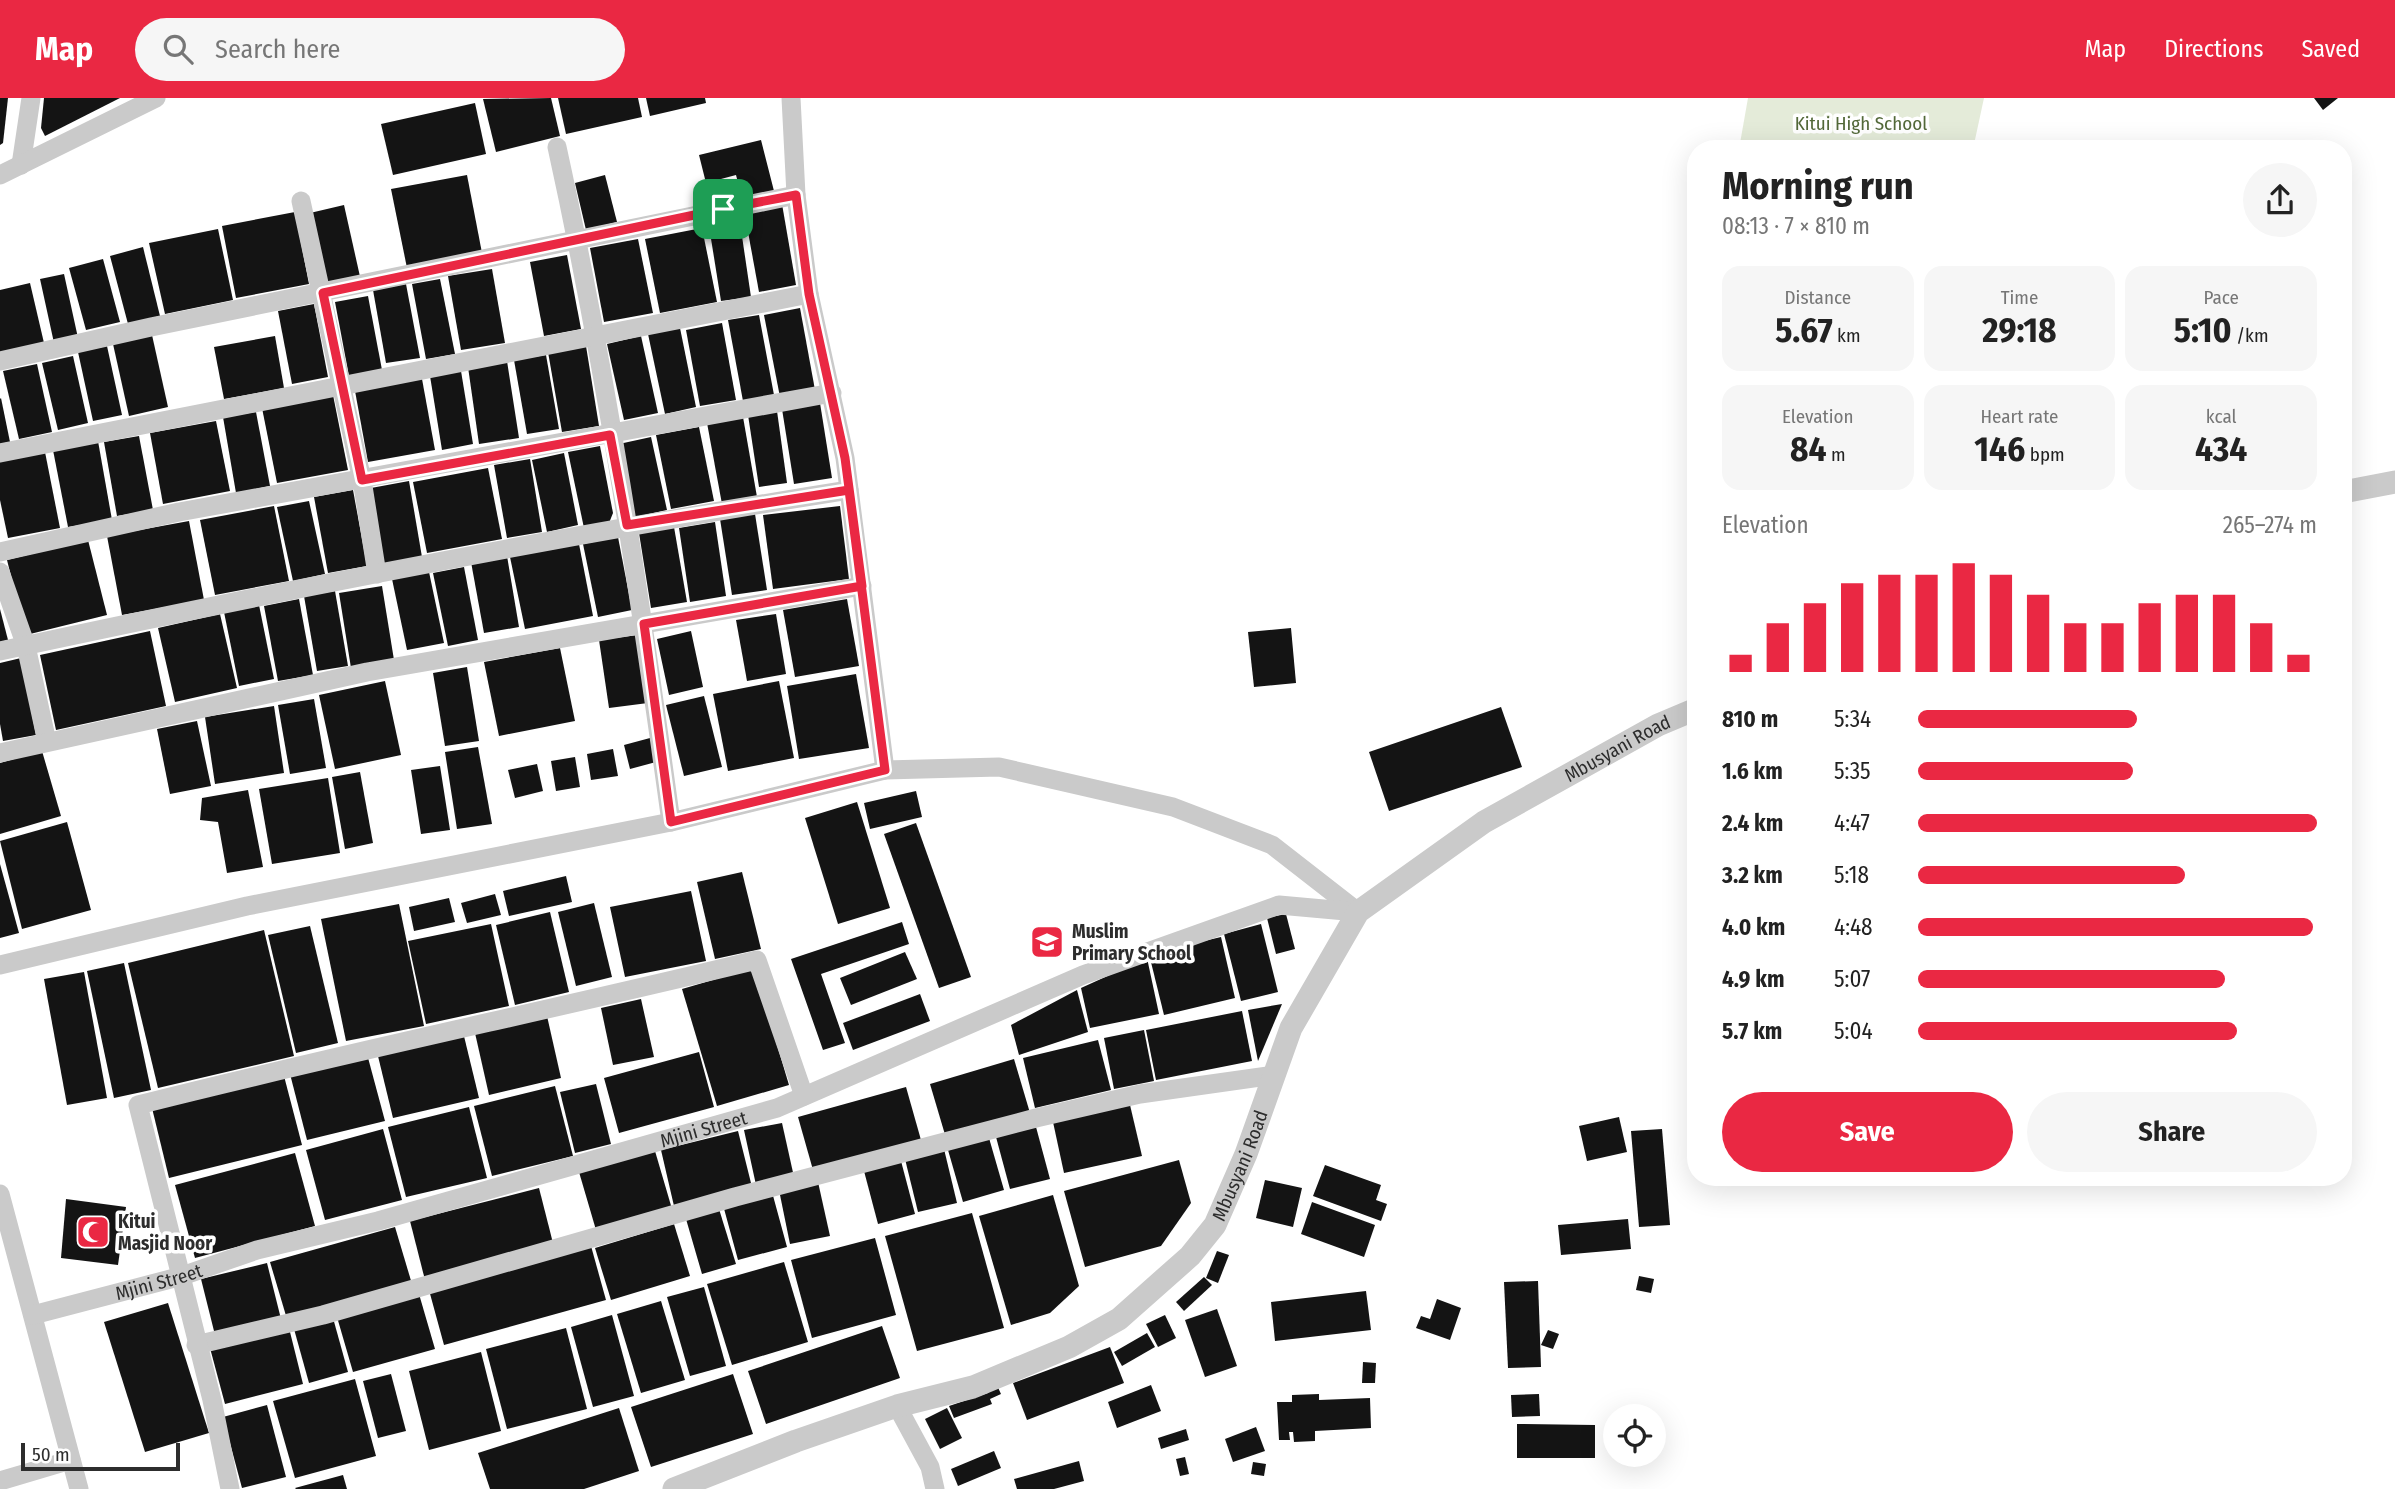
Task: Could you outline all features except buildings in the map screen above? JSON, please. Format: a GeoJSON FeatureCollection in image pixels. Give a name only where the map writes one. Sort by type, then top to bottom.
{"type":"FeatureCollection","features":[{"type":"Feature","properties":{"kind":"street"},"geometry":{"type":"LineString","coordinates":[[21,165],[31,98]]}},
{"type":"Feature","properties":{"kind":"street"},"geometry":{"type":"LineString","coordinates":[[0,175],[138,103],[156,98]]}},
{"type":"Feature","properties":{"kind":"street"},"geometry":{"type":"LineString","coordinates":[[790,98],[796,195],[809,294],[832,393],[849,490],[885,770]]}},
{"type":"Feature","properties":{"kind":"street"},"geometry":{"type":"LineString","coordinates":[[557,147],[595,335],[644,624],[671,822]]}},
{"type":"Feature","properties":{"kind":"street"},"geometry":{"type":"LineString","coordinates":[[0,361],[151,327],[796,195]]}},
{"type":"Feature","properties":{"kind":"street"},"geometry":{"type":"LineString","coordinates":[[301,201],[362,480],[377,574]]}},
{"type":"Feature","properties":{"kind":"street"},"geometry":{"type":"LineString","coordinates":[[0,453],[809,294]]}},
{"type":"Feature","properties":{"kind":"street"},"geometry":{"type":"LineString","coordinates":[[0,552],[179,512],[832,393]]}},
{"type":"Feature","properties":{"kind":"street"},"geometry":{"type":"LineString","coordinates":[[2352,490],[2395,482]]}},
{"type":"Feature","properties":{"kind":"street"},"geometry":{"type":"LineString","coordinates":[[0,651],[627,525],[849,490]]}},
{"type":"Feature","properties":{"kind":"street"},"geometry":{"type":"LineString","coordinates":[[0,572],[26,646],[47,742]]}},
{"type":"Feature","properties":{"kind":"street"},"geometry":{"type":"LineString","coordinates":[[0,753],[367,672],[862,586]]}},
{"type":"Feature","properties":{"kind":"street","name":"Mbusyani Road"},"geometry":{"type":"LineString","coordinates":[[674,1489],[796,1441],[897,1406],[973,1387],[1069,1347],[1119,1319],[1190,1256],[1215,1225],[1246,1154],[1291,1028],[1358,912],[1484,822],[1658,725],[1687,713]]}},
{"type":"Feature","properties":{"kind":"street"},"geometry":{"type":"LineString","coordinates":[[0,965],[247,906],[671,822],[885,770],[999,767],[1172,807],[1272,845],[1358,912]]}},
{"type":"Feature","properties":{"kind":"street","name":"Mjini Street"},"geometry":{"type":"LineString","coordinates":[[33,1315],[182,1276],[257,1250],[378,1221],[777,1108],[1083,975],[1279,905],[1358,912]]}},
{"type":"Feature","properties":{"kind":"street"},"geometry":{"type":"LineString","coordinates":[[230,1489],[212,1400],[196,1345],[182,1276],[138,1105],[396,1041],[577,1004],[757,960],[804,1096]]}},
{"type":"Feature","properties":{"kind":"street"},"geometry":{"type":"LineString","coordinates":[[196,1345],[323,1315],[735,1197],[1036,1118],[1140,1094],[1274,1075]]}},
{"type":"Feature","properties":{"kind":"street"},"geometry":{"type":"LineString","coordinates":[[0,1194],[7,1241],[33,1315],[79,1489]]}},
{"type":"Feature","properties":{"kind":"street"},"geometry":{"type":"LineString","coordinates":[[897,1406],[930,1467],[934,1489]]}},
{"type":"Feature","properties":{"kind":"street"},"geometry":{"type":"LineString","coordinates":[[0,1481],[71,1460]]}},
{"type":"Feature","properties":{"kind":"green space","name":"Kitui High School"},"geometry":{"type":"Polygon","coordinates":[[[1748,98],[1984,98],[1975,140],[1741,140],[1748,98]]]}},
{"type":"Feature","properties":{"kind":"place","name":"Muslim Primary School"},"geometry":{"type":"Point","coordinates":[1047,942]}},
{"type":"Feature","properties":{"kind":"place","name":"Kitui Masjid Noor"},"geometry":{"type":"Point","coordinates":[93,1232]}},
{"type":"Feature","properties":{"kind":"route"},"geometry":{"type":"LineString","coordinates":[[723,209],[323,293],[362,480],[610,435],[627,525],[849,490],[862,586],[885,770],[671,822],[644,624],[862,586],[845,458],[809,294],[796,195],[723,209]]}}]}
